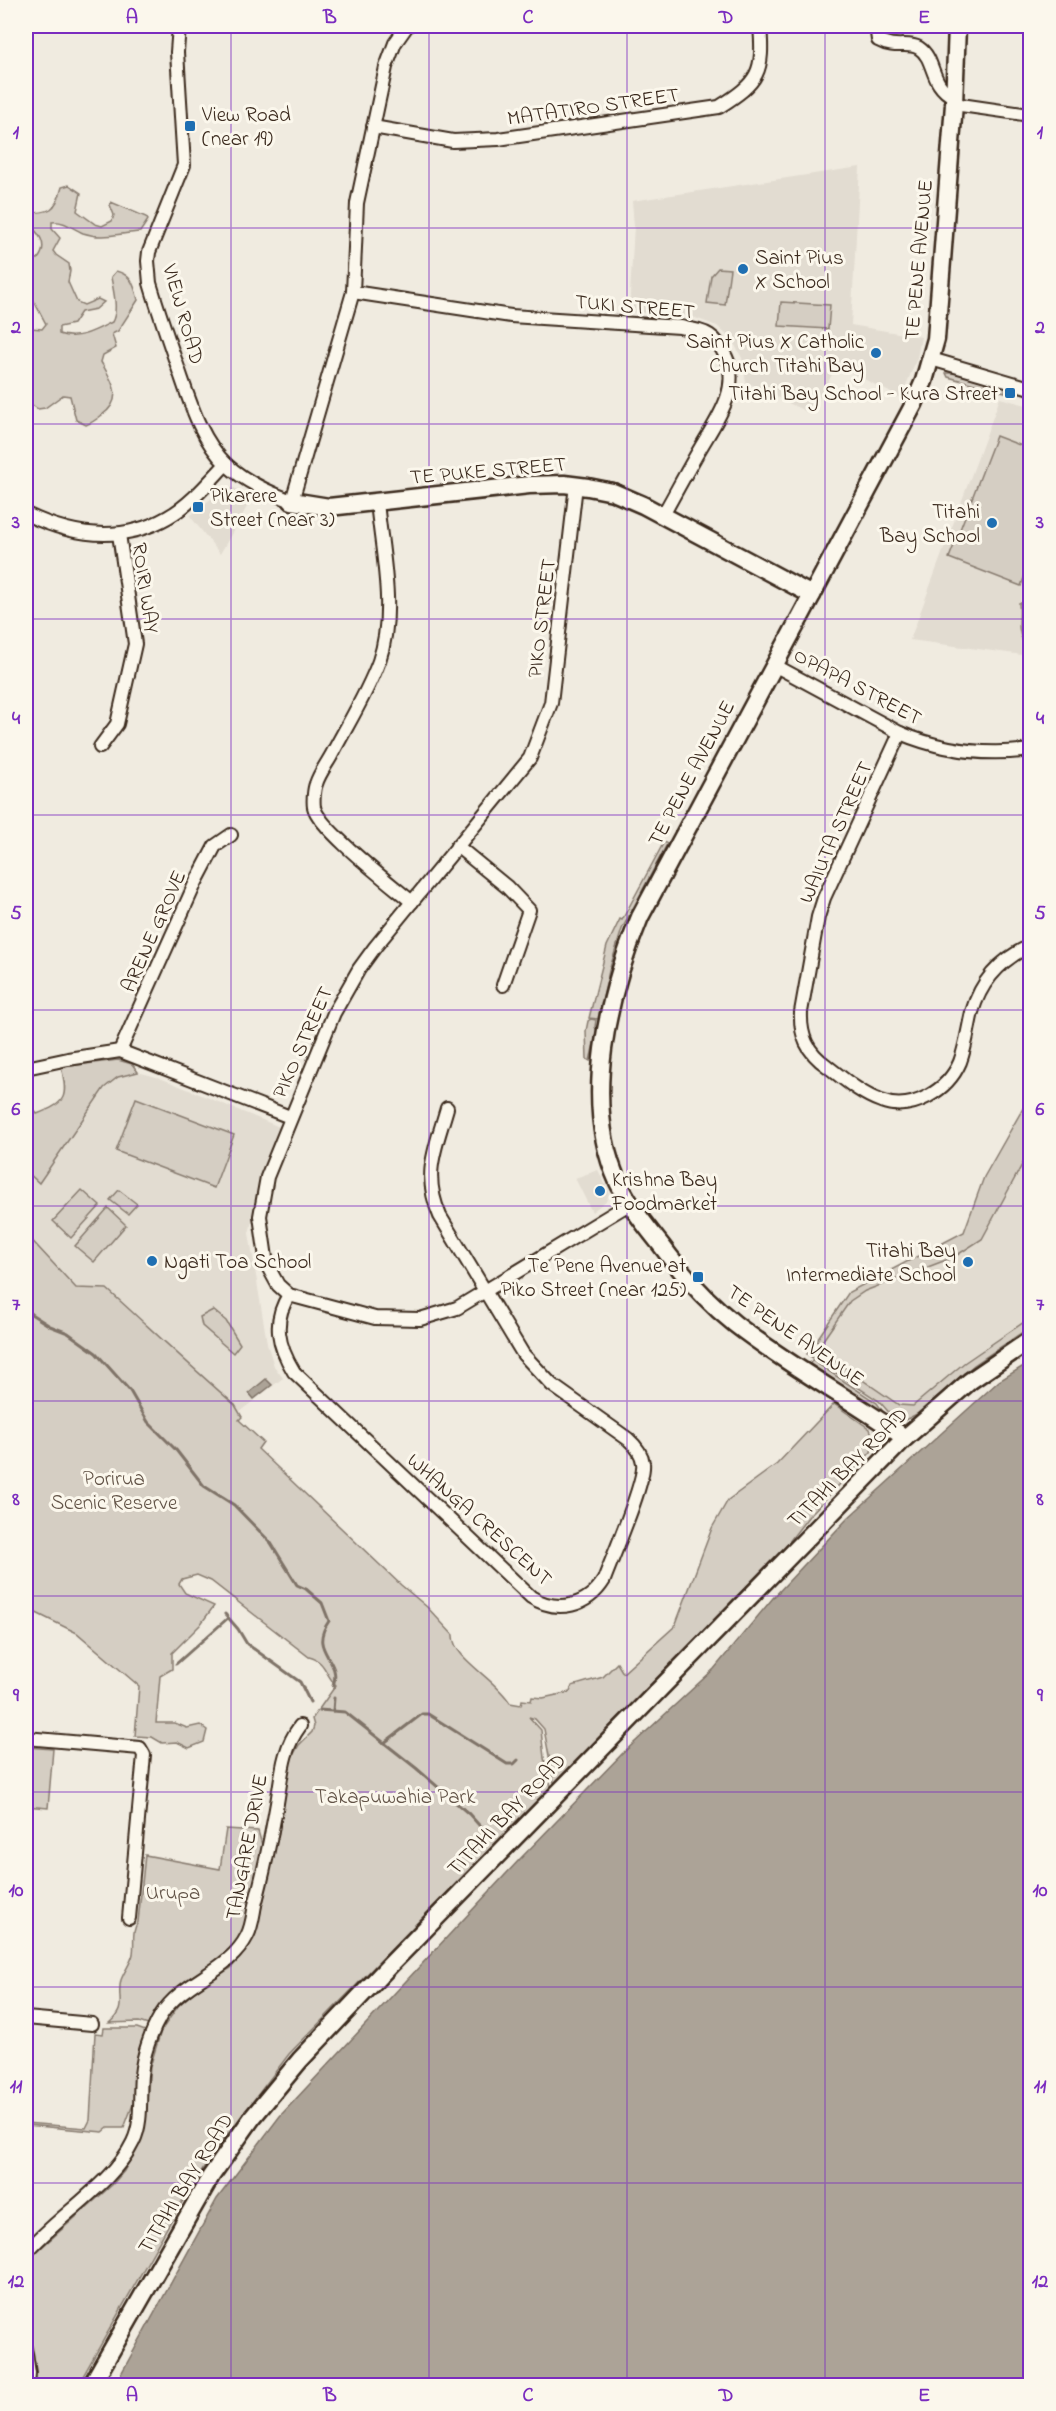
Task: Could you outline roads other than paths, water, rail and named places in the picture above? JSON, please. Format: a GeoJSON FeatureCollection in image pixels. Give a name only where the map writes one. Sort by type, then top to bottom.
{"type":"FeatureCollection","features":[{"type":"Feature","properties":{"kind":"street","name":"VIEW ROAD"},"geometry":{"type":"LineString","coordinates":[[179,26],[177,52],[184,165],[178,184],[152,241],[148,271],[155,299],[193,411],[206,438],[226,464]]}},
{"type":"Feature","properties":{"kind":"street"},"geometry":{"type":"LineString","coordinates":[[292,501],[353,292],[357,203],[386,67],[395,43],[407,26]]}},
{"type":"Feature","properties":{"kind":"street","name":"MATATIRO STREET"},"geometry":{"type":"LineString","coordinates":[[373,127],[453,141],[498,139],[719,107],[744,92],[757,73],[763,56],[760,26]]}},
{"type":"Feature","properties":{"kind":"street"},"geometry":{"type":"LineString","coordinates":[[876,26],[878,40],[889,46],[910,45],[923,52],[943,92],[954,101],[1030,115]]}},
{"type":"Feature","properties":{"kind":"street","name":"TE PENE AVENUE"},"geometry":{"type":"LineString","coordinates":[[904,1438],[747,1333],[712,1306],[694,1287],[629,1204],[609,1157],[601,1114],[602,1060],[618,980],[626,950],[640,917],[914,404],[931,359],[937,328],[954,101],[957,26]]}},
{"type":"Feature","properties":{"kind":"street","name":"TUKI STREET"},"geometry":{"type":"LineString","coordinates":[[353,292],[511,316],[680,327],[702,331],[719,341],[731,367],[731,384],[724,406],[663,515]]}},
{"type":"Feature","properties":{"kind":"street"},"geometry":{"type":"LineString","coordinates":[[931,359],[1030,388]]}},
{"type":"Feature","properties":{"kind":"street","name":"TE PUKE STREET"},"geometry":{"type":"LineString","coordinates":[[226,464],[256,486],[292,501],[329,507],[529,485],[576,485],[623,496],[812,595]]}},
{"type":"Feature","properties":{"kind":"street"},"geometry":{"type":"LineString","coordinates":[[26,514],[46,524],[80,534],[119,534],[142,529],[169,517],[226,464]]}},
{"type":"Feature","properties":{"kind":"street","name":"PIKO STREET"},"geometry":{"type":"LineString","coordinates":[[289,1295],[278,1285],[267,1265],[260,1216],[267,1177],[290,1117],[343,996],[364,961],[530,758],[551,703],[576,485]]}},
{"type":"Feature","properties":{"kind":"street"},"geometry":{"type":"LineString","coordinates":[[377,502],[387,618],[383,642],[379,661],[368,686],[315,785],[314,807],[320,820],[335,835],[412,902]]}},
{"type":"Feature","properties":{"kind":"street","name":"ROIRI WAY"},"geometry":{"type":"LineString","coordinates":[[100,747],[117,724],[135,644],[119,534]]}},
{"type":"Feature","properties":{"kind":"street","name":"OPAPA STREET"},"geometry":{"type":"LineString","coordinates":[[774,664],[900,733],[919,741],[956,750],[991,753],[1030,750]]}},
{"type":"Feature","properties":{"kind":"street","name":"WAIUTA STREET"},"geometry":{"type":"LineString","coordinates":[[900,733],[830,884],[818,917],[801,1012],[800,1027],[807,1047],[816,1059],[868,1095],[884,1102],[907,1103],[932,1095],[951,1078],[960,1062],[973,1011],[989,977],[1003,962],[1030,946]]}},
{"type":"Feature","properties":{"kind":"street","name":"ARENE GROVE"},"geometry":{"type":"LineString","coordinates":[[120,1051],[195,884],[215,846],[231,835]]}},
{"type":"Feature","properties":{"kind":"street"},"geometry":{"type":"LineString","coordinates":[[457,846],[507,887],[529,910],[503,984]]}},
{"type":"Feature","properties":{"kind":"street"},"geometry":{"type":"LineString","coordinates":[[26,1068],[120,1051],[290,1117]]}},
{"type":"Feature","properties":{"kind":"street","name":"WHANGA CRESCENT"},"geometry":{"type":"LineString","coordinates":[[289,1295],[281,1306],[278,1325],[284,1355],[294,1372],[531,1597],[556,1607],[572,1605],[590,1597],[604,1580],[642,1480],[643,1461],[638,1448],[628,1439],[541,1375],[523,1354],[440,1216],[431,1196],[431,1165],[447,1108]]}},
{"type":"Feature","properties":{"kind":"street"},"geometry":{"type":"LineString","coordinates":[[289,1295],[358,1314],[400,1320],[420,1319],[457,1308],[629,1204]]}},
{"type":"Feature","properties":{"kind":"street","name":"TITAHI BAY ROAD"},"geometry":{"type":"LineString","coordinates":[[91,2385],[211,2176],[252,2118],[300,2061],[390,1965],[904,1438],[969,1381],[1030,1340]]}},
{"type":"Feature","properties":{"kind":"street","name":"TANGARE DRIVE"},"geometry":{"type":"LineString","coordinates":[[26,2253],[40,2236],[97,2185],[118,2163],[132,2143],[138,2126],[142,2073],[153,2029],[163,2013],[197,1979],[229,1960],[248,1935],[270,1838],[284,1752],[300,1726]]}},
{"type":"Feature","properties":{"kind":"street"},"geometry":{"type":"LineString","coordinates":[[26,1738],[140,1748],[144,1755],[129,1918]]}},
{"type":"Feature","properties":{"kind":"street"},"geometry":{"type":"LineString","coordinates":[[26,2018],[92,2024]]}},
{"type":"Feature","properties":{"kind":"street"},"geometry":{"type":"LineString","coordinates":[[26,2354],[28,2385]]}},
{"type":"Feature","properties":{"kind":"waterway"},"geometry":{"type":"LineString","coordinates":[[26,1307],[31,1314],[50,1326],[68,1333],[96,1353],[130,1391],[148,1422],[176,1450],[204,1486],[234,1505],[271,1543],[297,1585],[306,1589],[322,1603],[329,1621],[323,1632],[323,1648],[334,1668],[333,1686]]}},
{"type":"Feature","properties":{"kind":"waterway"},"geometry":{"type":"LineString","coordinates":[[225,1614],[247,1644],[300,1682],[310,1702]]}},
{"type":"Feature","properties":{"kind":"waterway"},"geometry":{"type":"LineString","coordinates":[[176,1664],[228,1618]]}},
{"type":"Feature","properties":{"kind":"waterway"},"geometry":{"type":"LineString","coordinates":[[333,1711],[334,1698]]}},
{"type":"Feature","properties":{"kind":"waterway"},"geometry":{"type":"LineString","coordinates":[[319,1710],[345,1712],[416,1768],[469,1814],[487,1834]]}},
{"type":"Feature","properties":{"kind":"waterway"},"geometry":{"type":"LineString","coordinates":[[384,1743],[422,1714],[428,1714],[507,1764],[514,1764],[518,1760]]}},
{"type":"Feature","properties":{"kind":"place","name":"View Road (near 19)"},"geometry":{"type":"Point","coordinates":[190,126]}},
{"type":"Feature","properties":{"kind":"place","name":"Saint Pius X School"},"geometry":{"type":"Point","coordinates":[743,269]}},
{"type":"Feature","properties":{"kind":"place","name":"Saint Pius X Catholic Church Titahi Bay"},"geometry":{"type":"Point","coordinates":[876,353]}},
{"type":"Feature","properties":{"kind":"place","name":"Titahi Bay School - Kura Street"},"geometry":{"type":"Point","coordinates":[1010,393]}},
{"type":"Feature","properties":{"kind":"place","name":"Pikarere Street (near 3)"},"geometry":{"type":"Point","coordinates":[198,507]}},
{"type":"Feature","properties":{"kind":"place","name":"Titahi Bay School"},"geometry":{"type":"Point","coordinates":[992,523]}},
{"type":"Feature","properties":{"kind":"place","name":"Krishna Bay Foodmarket"},"geometry":{"type":"Point","coordinates":[600,1191]}},
{"type":"Feature","properties":{"kind":"place","name":"Ngati Toa School"},"geometry":{"type":"Point","coordinates":[152,1261]}},
{"type":"Feature","properties":{"kind":"place","name":"Titahi Bay Intermediate School"},"geometry":{"type":"Point","coordinates":[968,1262]}},
{"type":"Feature","properties":{"kind":"place","name":"Te Pene Avenue at Piko Street (near 125)"},"geometry":{"type":"Point","coordinates":[698,1277]}},
{"type":"Feature","properties":{"kind":"park label","name":"Porirua Scenic Reserve"},"geometry":{"type":"Point","coordinates":[114,1490]}},
{"type":"Feature","properties":{"kind":"park label","name":"Takapuwahia Park"},"geometry":{"type":"Point","coordinates":[395,1796]}},
{"type":"Feature","properties":{"kind":"park label","name":"Urupa"},"geometry":{"type":"Point","coordinates":[173,1892]}}]}
